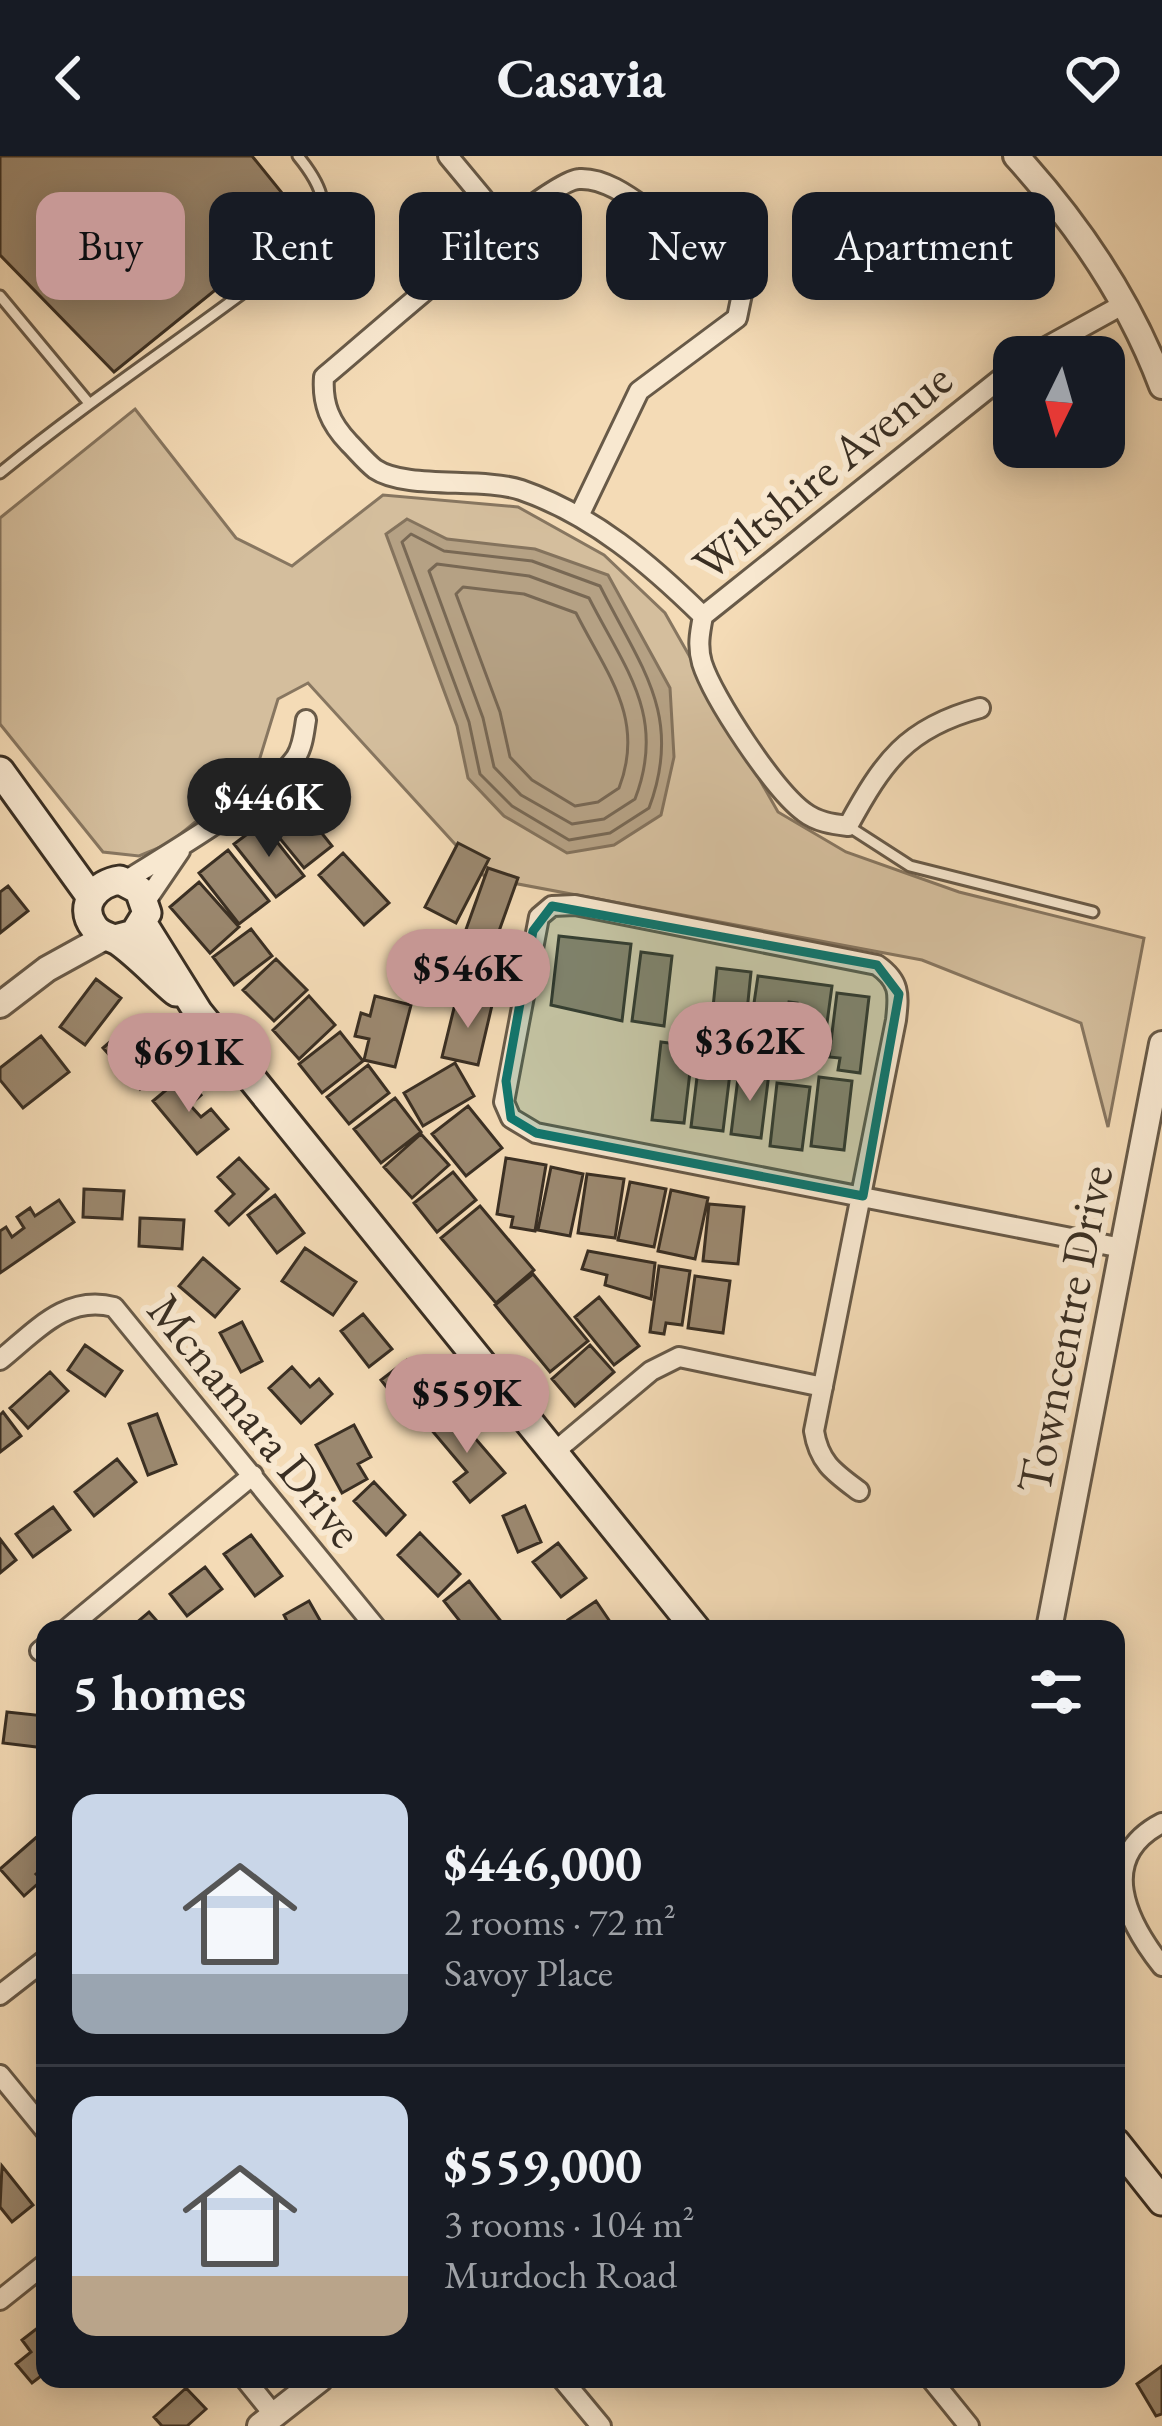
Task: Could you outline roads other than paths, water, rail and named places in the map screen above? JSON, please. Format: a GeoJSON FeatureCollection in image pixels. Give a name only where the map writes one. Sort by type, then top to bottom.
{"type":"FeatureCollection","features":[{"type":"Feature","properties":{"kind":"main road"},"geometry":{"type":"LineString","coordinates":[[0,771],[105,909],[198,1012],[689,1620]]}},
{"type":"Feature","properties":{"kind":"main road"},"geometry":{"type":"LineString","coordinates":[[105,909],[134,934],[144,913]]}},
{"type":"Feature","properties":{"kind":"main road"},"geometry":{"type":"LineString","coordinates":[[105,909],[144,913]]}},
{"type":"Feature","properties":{"kind":"main road"},"geometry":{"type":"LineString","coordinates":[[144,913],[198,1012]]}},
{"type":"Feature","properties":{"kind":"main road"},"geometry":{"type":"LineString","coordinates":[[1125,2155],[1162,2201]]}},
{"type":"Feature","properties":{"kind":"street"},"geometry":{"type":"LineString","coordinates":[[448,156],[478,192]]}},
{"type":"Feature","properties":{"kind":"street"},"geometry":{"type":"LineString","coordinates":[[1016,156],[1069,220],[1124,304],[1162,386]]}},
{"type":"Feature","properties":{"kind":"street"},"geometry":{"type":"LineString","coordinates":[[554,192],[581,178],[607,185],[728,262],[743,289],[737,318],[639,391],[579,516]]}},
{"type":"Feature","properties":{"kind":"street"},"geometry":{"type":"LineString","coordinates":[[418,300],[324,377],[322,401],[337,430],[377,470],[397,478],[518,489],[579,516],[651,565],[703,616]]}},
{"type":"Feature","properties":{"kind":"street"},"geometry":{"type":"LineString","coordinates":[[1066,336],[1124,304]]}},
{"type":"Feature","properties":{"kind":"street","name":"Wiltshire Avenue"},"geometry":{"type":"LineString","coordinates":[[848,826],[824,823],[803,811],[767,773],[703,666],[698,641],[703,616],[993,385]]}},
{"type":"Feature","properties":{"kind":"street"},"geometry":{"type":"LineString","coordinates":[[848,826],[880,767],[912,736],[980,708]]}},
{"type":"Feature","properties":{"kind":"street"},"geometry":{"type":"LineString","coordinates":[[0,1005],[47,969],[105,909],[295,758],[306,720]]}},
{"type":"Feature","properties":{"kind":"street"},"geometry":{"type":"LineString","coordinates":[[144,913],[182,847]]}},
{"type":"Feature","properties":{"kind":"street"},"geometry":{"type":"LineString","coordinates":[[860,1491],[828,1468],[817,1452],[814,1431],[863,1196],[899,994],[894,977],[877,965],[575,905],[552,906],[539,917],[504,1102],[511,1118],[536,1133],[863,1196],[1122,1248]]}},
{"type":"Feature","properties":{"kind":"street"},"geometry":{"type":"LineString","coordinates":[[406,958],[524,982]]}},
{"type":"Feature","properties":{"kind":"street","name":"Towncentre Drive"},"geometry":{"type":"LineString","coordinates":[[1051,1620],[1162,1044]]}},
{"type":"Feature","properties":{"kind":"street","name":"Mcnamara Drive"},"geometry":{"type":"LineString","coordinates":[[0,1360],[65,1309],[82,1303],[114,1307],[370,1620]]}},
{"type":"Feature","properties":{"kind":"street"},"geometry":{"type":"LineString","coordinates":[[553,1453],[652,1370],[679,1358],[823,1387]]}},
{"type":"Feature","properties":{"kind":"street"},"geometry":{"type":"LineString","coordinates":[[78,1620],[253,1475]]}},
{"type":"Feature","properties":{"kind":"street"},"geometry":{"type":"LineString","coordinates":[[1125,1875],[1132,1853],[1162,1823]]}},
{"type":"Feature","properties":{"kind":"street"},"geometry":{"type":"LineString","coordinates":[[1125,1901],[1133,1929],[1162,1966]]}},
{"type":"Feature","properties":{"kind":"street"},"geometry":{"type":"LineString","coordinates":[[0,1995],[36,1967]]}},
{"type":"Feature","properties":{"kind":"street"},"geometry":{"type":"LineString","coordinates":[[0,2075],[36,2119]]}},
{"type":"Feature","properties":{"kind":"street"},"geometry":{"type":"LineString","coordinates":[[0,2300],[36,2271]]}},
{"type":"Feature","properties":{"kind":"street"},"geometry":{"type":"LineString","coordinates":[[249,2388],[267,2421],[309,2388]]}},
{"type":"Feature","properties":{"kind":"street"},"geometry":{"type":"LineString","coordinates":[[569,2388],[601,2426]]}},
{"type":"Feature","properties":{"kind":"street"},"geometry":{"type":"LineString","coordinates":[[938,2388],[969,2426]]}},
{"type":"Feature","properties":{"kind":"lane"},"geometry":{"type":"LineString","coordinates":[[0,473],[88,402],[206,324],[306,245],[317,231],[325,201],[322,185],[298,156]]}},
{"type":"Feature","properties":{"kind":"lane"},"geometry":{"type":"LineString","coordinates":[[0,296],[88,402]]}},
{"type":"Feature","properties":{"kind":"lane"},"geometry":{"type":"LineString","coordinates":[[848,826],[910,866],[1094,912]]}},
{"type":"Feature","properties":{"kind":"water"},"geometry":{"type":"Polygon","coordinates":[[[407,519],[447,539],[535,549],[608,575],[670,688],[674,757],[661,815],[614,845],[567,853],[504,816],[468,778],[457,726],[386,534],[407,519]]]}}]}
